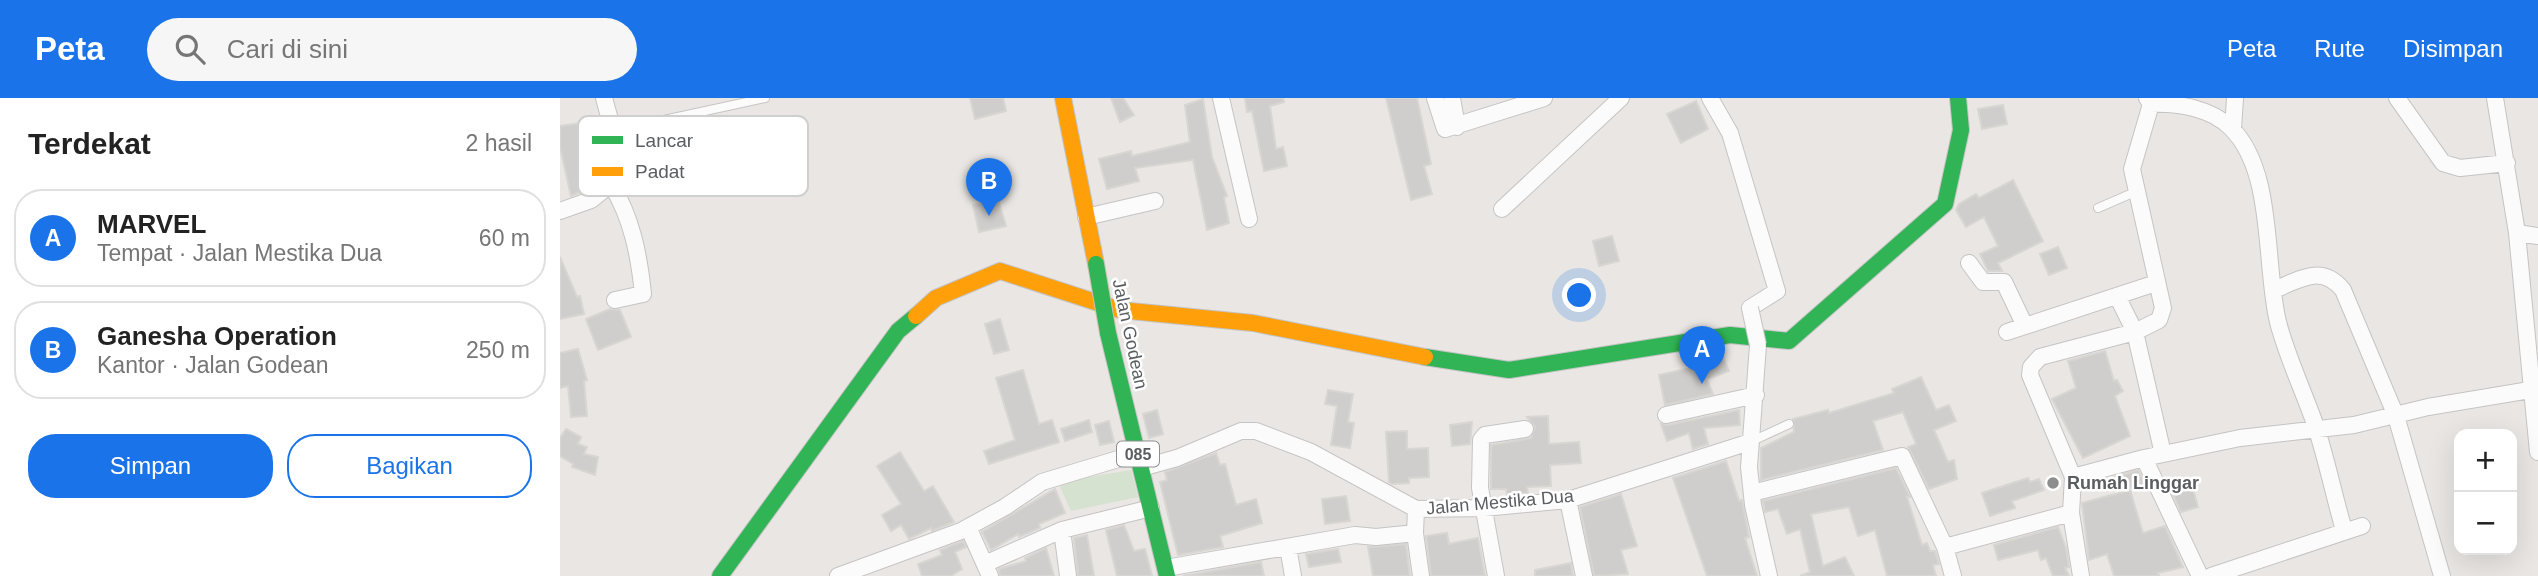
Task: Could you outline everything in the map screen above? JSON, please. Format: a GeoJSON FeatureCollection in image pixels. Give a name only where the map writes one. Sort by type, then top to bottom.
{"type":"FeatureCollection","features":[{"type":"Feature","properties":{"kind":"street"},"geometry":{"type":"LineString","coordinates":[[604,98],[609,116]]}},
{"type":"Feature","properties":{"kind":"street","name":"Jalan Godean"},"geometry":{"type":"LineString","coordinates":[[1063,98],[1108,332],[1166,572]]}},
{"type":"Feature","properties":{"kind":"street"},"geometry":{"type":"LineString","coordinates":[[1221,98],[1249,219]]}},
{"type":"Feature","properties":{"kind":"street"},"geometry":{"type":"LineString","coordinates":[[1436,98],[1443,127],[1457,127],[1544,98]]}},
{"type":"Feature","properties":{"kind":"street"},"geometry":{"type":"LineString","coordinates":[[1451,98],[1457,127]]}},
{"type":"Feature","properties":{"kind":"street"},"geometry":{"type":"LineString","coordinates":[[1502,209],[1621,98]]}},
{"type":"Feature","properties":{"kind":"street"},"geometry":{"type":"LineString","coordinates":[[1710,98],[1730,133],[1777,291],[1750,308],[1758,345],[1756,395],[1750,442],[1752,493],[1769,576]]}},
{"type":"Feature","properties":{"kind":"street"},"geometry":{"type":"LineString","coordinates":[[720,576],[898,331],[936,298],[1000,271],[1120,310],[1252,323],[1388,351],[1509,370],[1731,335],[1788,341],[1945,204],[1961,130],[1958,98]]}},
{"type":"Feature","properties":{"kind":"street"},"geometry":{"type":"LineString","coordinates":[[2235,98],[2233,129],[2259,181],[2278,321],[2317,431],[2344,530]]}},
{"type":"Feature","properties":{"kind":"street"},"geometry":{"type":"LineString","coordinates":[[2397,98],[2443,163],[2460,168],[2507,163]]}},
{"type":"Feature","properties":{"kind":"street"},"geometry":{"type":"LineString","coordinates":[[2495,98],[2517,233],[2538,452]]}},
{"type":"Feature","properties":{"kind":"street"},"geometry":{"type":"LineString","coordinates":[[2081,576],[2071,513],[2073,477],[2031,375],[2031,367],[2040,357],[2135,331],[2159,320],[2162,314],[2132,169],[2149,101],[2205,112],[2233,129]]}},
{"type":"Feature","properties":{"kind":"street"},"geometry":{"type":"LineString","coordinates":[[560,211],[596,196]]}},
{"type":"Feature","properties":{"kind":"street"},"geometry":{"type":"LineString","coordinates":[[615,300],[643,294],[635,243],[618,196]]}},
{"type":"Feature","properties":{"kind":"street"},"geometry":{"type":"LineString","coordinates":[[1086,217],[1155,201]]}},
{"type":"Feature","properties":{"kind":"street"},"geometry":{"type":"LineString","coordinates":[[2517,233],[2538,236]]}},
{"type":"Feature","properties":{"kind":"street"},"geometry":{"type":"LineString","coordinates":[[1969,263],[1983,282],[2004,282],[2025,326]]}},
{"type":"Feature","properties":{"kind":"street"},"geometry":{"type":"LineString","coordinates":[[2274,290],[2323,274],[2333,278],[2343,290],[2396,416],[2442,576]]}},
{"type":"Feature","properties":{"kind":"street"},"geometry":{"type":"LineString","coordinates":[[2007,332],[2156,283]]}},
{"type":"Feature","properties":{"kind":"street"},"geometry":{"type":"LineString","coordinates":[[2118,296],[2135,331],[2163,454]]}},
{"type":"Feature","properties":{"kind":"street"},"geometry":{"type":"LineString","coordinates":[[2073,477],[2144,458],[2239,438],[2317,431],[2530,390]]}},
{"type":"Feature","properties":{"kind":"street"},"geometry":{"type":"LineString","coordinates":[[1666,415],[1756,395]]}},
{"type":"Feature","properties":{"kind":"street"},"geometry":{"type":"LineString","coordinates":[[1496,576],[1484,515],[1480,476],[1481,440],[1485,435],[1525,429]]}},
{"type":"Feature","properties":{"kind":"street","name":"Jalan Mestika Dua"},"geometry":{"type":"LineString","coordinates":[[843,575],[968,527],[1005,507],[1042,482],[1140,460],[1177,458],[1241,431],[1256,431],[1311,452],[1415,519],[1484,515],[1568,500],[1750,442]]}},
{"type":"Feature","properties":{"kind":"street"},"geometry":{"type":"LineString","coordinates":[[1752,493],[1902,456],[1945,547],[1953,576]]}},
{"type":"Feature","properties":{"kind":"street"},"geometry":{"type":"LineString","coordinates":[[2144,458],[2200,576]]}},
{"type":"Feature","properties":{"kind":"street"},"geometry":{"type":"LineString","coordinates":[[1568,500],[1584,576]]}},
{"type":"Feature","properties":{"kind":"street"},"geometry":{"type":"LineString","coordinates":[[968,527],[988,570],[1062,530],[1151,508]]}},
{"type":"Feature","properties":{"kind":"street"},"geometry":{"type":"LineString","coordinates":[[1945,547],[2071,513]]}},
{"type":"Feature","properties":{"kind":"street"},"geometry":{"type":"LineString","coordinates":[[1166,572],[1355,535],[1376,537],[1415,519],[1421,576]]}},
{"type":"Feature","properties":{"kind":"street"},"geometry":{"type":"LineString","coordinates":[[2211,576],[2362,526]]}},
{"type":"Feature","properties":{"kind":"street"},"geometry":{"type":"LineString","coordinates":[[1062,530],[1068,576]]}},
{"type":"Feature","properties":{"kind":"street"},"geometry":{"type":"LineString","coordinates":[[1288,547],[1293,576]]}},
{"type":"Feature","properties":{"kind":"lane"},"geometry":{"type":"LineString","coordinates":[[682,116],[765,98]]}},
{"type":"Feature","properties":{"kind":"lane"},"geometry":{"type":"LineString","coordinates":[[2098,208],[2136,192]]}},
{"type":"Feature","properties":{"kind":"lane"},"geometry":{"type":"LineString","coordinates":[[1750,442],[1789,424]]}},
{"type":"Feature","properties":{"kind":"green space"},"geometry":{"type":"Polygon","coordinates":[[[1131,470],[1138,497],[1071,511],[1058,482],[1131,470]]]}},
{"type":"Feature","properties":{"kind":"building"},"geometry":{"type":"Polygon","coordinates":[[[970,98],[1003,98],[1006,111],[975,119],[970,98]]]}},
{"type":"Feature","properties":{"kind":"building"},"geometry":{"type":"Polygon","coordinates":[[[1111,98],[1123,98],[1134,115],[1120,122],[1111,98]]]}},
{"type":"Feature","properties":{"kind":"building"},"geometry":{"type":"Polygon","coordinates":[[[1245,98],[1283,98],[1284,102],[1270,106],[1276,149],[1283,147],[1287,166],[1264,171],[1252,111],[1247,112],[1245,98]]]}},
{"type":"Feature","properties":{"kind":"building"},"geometry":{"type":"Polygon","coordinates":[[[1386,98],[1417,98],[1431,164],[1424,166],[1432,194],[1411,200],[1386,98]]]}},
{"type":"Feature","properties":{"kind":"building"},"geometry":{"type":"Polygon","coordinates":[[[1203,99],[1212,157],[1227,196],[1224,197],[1229,223],[1207,230],[1193,160],[1135,168],[1139,181],[1107,189],[1099,159],[1131,151],[1132,156],[1190,142],[1185,105],[1203,99]]]}},
{"type":"Feature","properties":{"kind":"building"},"geometry":{"type":"Polygon","coordinates":[[[1696,101],[1708,129],[1681,143],[1667,114],[1696,101]]]}},
{"type":"Feature","properties":{"kind":"building"},"geometry":{"type":"Polygon","coordinates":[[[2003,105],[2007,124],[1982,129],[1978,109],[2003,105]]]}},
{"type":"Feature","properties":{"kind":"building"},"geometry":{"type":"Polygon","coordinates":[[[578,124],[578,193],[571,196],[560,147],[560,126],[578,124]]]}},
{"type":"Feature","properties":{"kind":"building"},"geometry":{"type":"Polygon","coordinates":[[[2013,180],[2043,241],[1998,263],[2002,271],[1988,271],[1980,254],[1998,246],[1984,217],[1966,227],[1956,210],[1959,204],[1976,194],[1979,198],[2013,180]]]}},
{"type":"Feature","properties":{"kind":"building"},"geometry":{"type":"Polygon","coordinates":[[[998,199],[1006,226],[979,232],[973,205],[998,199]]]}},
{"type":"Feature","properties":{"kind":"building"},"geometry":{"type":"Polygon","coordinates":[[[1612,236],[1619,261],[1599,266],[1593,241],[1612,236]]]}},
{"type":"Feature","properties":{"kind":"building"},"geometry":{"type":"Polygon","coordinates":[[[2058,247],[2067,268],[2049,275],[2040,254],[2058,247]]]}},
{"type":"Feature","properties":{"kind":"building"},"geometry":{"type":"Polygon","coordinates":[[[560,257],[577,297],[580,296],[584,314],[560,319],[560,257]]]}},
{"type":"Feature","properties":{"kind":"building"},"geometry":{"type":"Polygon","coordinates":[[[610,309],[620,310],[631,337],[598,350],[586,319],[610,309]]]}},
{"type":"Feature","properties":{"kind":"building"},"geometry":{"type":"Polygon","coordinates":[[[1000,319],[1009,350],[994,354],[985,324],[1000,319]]]}},
{"type":"Feature","properties":{"kind":"building"},"geometry":{"type":"Polygon","coordinates":[[[578,349],[587,380],[584,381],[587,416],[571,417],[568,386],[560,388],[560,353],[578,349]]]}},
{"type":"Feature","properties":{"kind":"building"},"geometry":{"type":"Polygon","coordinates":[[[2105,351],[2114,381],[2117,380],[2123,391],[2115,396],[2130,436],[2083,458],[2052,399],[2076,388],[2068,361],[2105,351]]]}},
{"type":"Feature","properties":{"kind":"building"},"geometry":{"type":"Polygon","coordinates":[[[1722,354],[1729,371],[1707,379],[1713,394],[1665,405],[1659,375],[1704,365],[1702,362],[1722,354]]]}},
{"type":"Feature","properties":{"kind":"building"},"geometry":{"type":"Polygon","coordinates":[[[1023,370],[1039,424],[1052,420],[1059,442],[989,464],[984,451],[1015,440],[996,378],[1023,370]]]}},
{"type":"Feature","properties":{"kind":"building"},"geometry":{"type":"Polygon","coordinates":[[[1921,377],[1936,410],[1949,405],[1956,421],[1934,430],[1948,462],[1954,460],[1957,479],[1929,489],[1908,447],[1916,444],[1903,412],[1873,421],[1883,450],[1761,480],[1761,448],[1794,432],[1793,419],[1828,410],[1829,413],[1894,393],[1892,389],[1921,377]]]}},
{"type":"Feature","properties":{"kind":"building"},"geometry":{"type":"Polygon","coordinates":[[[1328,390],[1353,394],[1348,422],[1354,423],[1350,448],[1331,445],[1337,406],[1325,404],[1328,390]]]}},
{"type":"Feature","properties":{"kind":"building"},"geometry":{"type":"Polygon","coordinates":[[[1157,410],[1163,434],[1149,438],[1143,414],[1157,410]]]}},
{"type":"Feature","properties":{"kind":"building"},"geometry":{"type":"Polygon","coordinates":[[[1739,410],[1740,425],[1704,428],[1708,444],[1693,449],[1689,433],[1667,441],[1661,424],[1668,425],[1739,410]]]}},
{"type":"Feature","properties":{"kind":"building"},"geometry":{"type":"Polygon","coordinates":[[[1548,416],[1549,444],[1579,442],[1581,463],[1550,465],[1551,486],[1527,487],[1528,493],[1507,495],[1506,489],[1491,489],[1491,445],[1531,438],[1535,427],[1527,417],[1548,416]]]}},
{"type":"Feature","properties":{"kind":"building"},"geometry":{"type":"Polygon","coordinates":[[[1089,420],[1092,432],[1065,441],[1061,429],[1089,420]]]}},
{"type":"Feature","properties":{"kind":"building"},"geometry":{"type":"Polygon","coordinates":[[[1109,421],[1114,442],[1100,445],[1095,425],[1109,421]]]}},
{"type":"Feature","properties":{"kind":"building"},"geometry":{"type":"Polygon","coordinates":[[[1472,422],[1470,444],[1452,446],[1450,425],[1472,422]]]}},
{"type":"Feature","properties":{"kind":"building"},"geometry":{"type":"Polygon","coordinates":[[[566,429],[581,437],[578,444],[587,447],[584,454],[598,457],[595,475],[572,467],[573,464],[560,456],[560,438],[566,429]]]}},
{"type":"Feature","properties":{"kind":"building"},"geometry":{"type":"Polygon","coordinates":[[[1407,431],[1407,449],[1428,448],[1429,477],[1409,478],[1409,483],[1392,484],[1389,482],[1386,432],[1407,431]]]}},
{"type":"Feature","properties":{"kind":"building"},"geometry":{"type":"Polygon","coordinates":[[[900,452],[924,491],[933,486],[954,522],[932,531],[931,528],[909,539],[901,525],[891,531],[882,515],[901,504],[877,466],[900,452]]]}},
{"type":"Feature","properties":{"kind":"building"},"geometry":{"type":"Polygon","coordinates":[[[1216,453],[1220,465],[1225,464],[1236,505],[1256,499],[1262,523],[1220,536],[1223,547],[1178,555],[1160,482],[1167,480],[1165,472],[1216,453]]]}},
{"type":"Feature","properties":{"kind":"building"},"geometry":{"type":"Polygon","coordinates":[[[1726,461],[1739,501],[1742,500],[1749,537],[1745,538],[1757,576],[1707,576],[1673,478],[1726,461]]]}},
{"type":"Feature","properties":{"kind":"building"},"geometry":{"type":"Polygon","coordinates":[[[1896,468],[1910,497],[1907,497],[1922,545],[1927,543],[1930,551],[1935,551],[1939,564],[1933,565],[1936,576],[1887,576],[1875,530],[1858,536],[1849,507],[1811,514],[1823,566],[1845,557],[1854,576],[1800,576],[1810,572],[1800,529],[1787,534],[1778,509],[1765,512],[1763,501],[1896,468]]]}},
{"type":"Feature","properties":{"kind":"building"},"geometry":{"type":"Polygon","coordinates":[[[2138,470],[2145,484],[2119,492],[2115,477],[2138,470]]]}},
{"type":"Feature","properties":{"kind":"building"},"geometry":{"type":"Polygon","coordinates":[[[2028,478],[2030,482],[2039,479],[2044,490],[2012,501],[2015,508],[1990,516],[1982,493],[2028,478]]]}},
{"type":"Feature","properties":{"kind":"building"},"geometry":{"type":"Polygon","coordinates":[[[2191,482],[2198,507],[2181,512],[2170,488],[2191,482]]]}},
{"type":"Feature","properties":{"kind":"building"},"geometry":{"type":"Polygon","coordinates":[[[1055,489],[1065,513],[1039,524],[1040,528],[1019,537],[1018,534],[991,550],[982,532],[1055,489]]]}},
{"type":"Feature","properties":{"kind":"building"},"geometry":{"type":"Polygon","coordinates":[[[2130,490],[2143,533],[2165,526],[2183,567],[2158,573],[2159,576],[2114,576],[2107,554],[2089,560],[2082,503],[2130,490]]]}},
{"type":"Feature","properties":{"kind":"building"},"geometry":{"type":"Polygon","coordinates":[[[1621,494],[1637,546],[1621,550],[1628,574],[1594,576],[1580,507],[1621,494]]]}},
{"type":"Feature","properties":{"kind":"building"},"geometry":{"type":"Polygon","coordinates":[[[1346,496],[1350,521],[1325,524],[1322,499],[1346,496]]]}},
{"type":"Feature","properties":{"kind":"building"},"geometry":{"type":"Polygon","coordinates":[[[1124,525],[1134,551],[1145,549],[1152,576],[1117,576],[1106,530],[1124,525]]]}},
{"type":"Feature","properties":{"kind":"building"},"geometry":{"type":"Polygon","coordinates":[[[2058,527],[2066,548],[2069,567],[2065,568],[2069,576],[2053,576],[2046,558],[2041,560],[2038,550],[1998,560],[1994,545],[2058,527]]]}},
{"type":"Feature","properties":{"kind":"building"},"geometry":{"type":"Polygon","coordinates":[[[1447,533],[1449,544],[1478,538],[1485,576],[1431,576],[1426,536],[1447,533]]]}},
{"type":"Feature","properties":{"kind":"building"},"geometry":{"type":"Polygon","coordinates":[[[1087,535],[1094,576],[1078,576],[1074,538],[1087,535]]]}},
{"type":"Feature","properties":{"kind":"building"},"geometry":{"type":"Polygon","coordinates":[[[963,541],[966,547],[955,552],[962,569],[951,576],[922,576],[918,564],[942,555],[940,550],[963,541]]]}},
{"type":"Feature","properties":{"kind":"building"},"geometry":{"type":"Polygon","coordinates":[[[1406,544],[1410,576],[1373,576],[1368,547],[1406,544]]]}},
{"type":"Feature","properties":{"kind":"building"},"geometry":{"type":"Polygon","coordinates":[[[1046,548],[1054,576],[1000,576],[999,569],[1026,561],[1025,558],[1046,548]]]}},
{"type":"Feature","properties":{"kind":"building"},"geometry":{"type":"Polygon","coordinates":[[[1338,549],[1341,562],[1309,567],[1306,554],[1338,549]]]}},
{"type":"Feature","properties":{"kind":"building"},"geometry":{"type":"Polygon","coordinates":[[[1261,562],[1264,576],[1183,576],[1261,562]]]}},
{"type":"Feature","properties":{"kind":"building"},"geometry":{"type":"Polygon","coordinates":[[[1571,563],[1573,576],[1535,576],[1535,570],[1571,563]]]}},
{"type":"Feature","properties":{"kind":"traffic: fast"},"geometry":{"type":"LineString","coordinates":[[1425,357],[1509,370],[1730,335],[1789,341],[1945,204],[1961,130],[1958,98]]}},
{"type":"Feature","properties":{"kind":"traffic: fast"},"geometry":{"type":"LineString","coordinates":[[1096,264],[1108,333]]}},
{"type":"Feature","properties":{"kind":"traffic: fast"},"geometry":{"type":"LineString","coordinates":[[720,576],[898,331],[916,316]]}},
{"type":"Feature","properties":{"kind":"traffic: fast"},"geometry":{"type":"LineString","coordinates":[[1108,333],[1167,576]]}},
{"type":"Feature","properties":{"kind":"traffic: slow"},"geometry":{"type":"LineString","coordinates":[[1063,98],[1096,264]]}},
{"type":"Feature","properties":{"kind":"traffic: slow"},"geometry":{"type":"LineString","coordinates":[[916,316],[936,298],[1000,271],[1120,310],[1253,323],[1425,357]]}},
{"type":"Feature","properties":{"kind":"place","name":"Ganesha Operation"},"geometry":{"type":"Point","coordinates":[989,216]}},
{"type":"Feature","properties":{"kind":"place","name":"MARVEL"},"geometry":{"type":"Point","coordinates":[1702,384]}},
{"type":"Feature","properties":{"kind":"place","name":"Rumah Linggar"},"geometry":{"type":"Point","coordinates":[2053,483]}}]}
